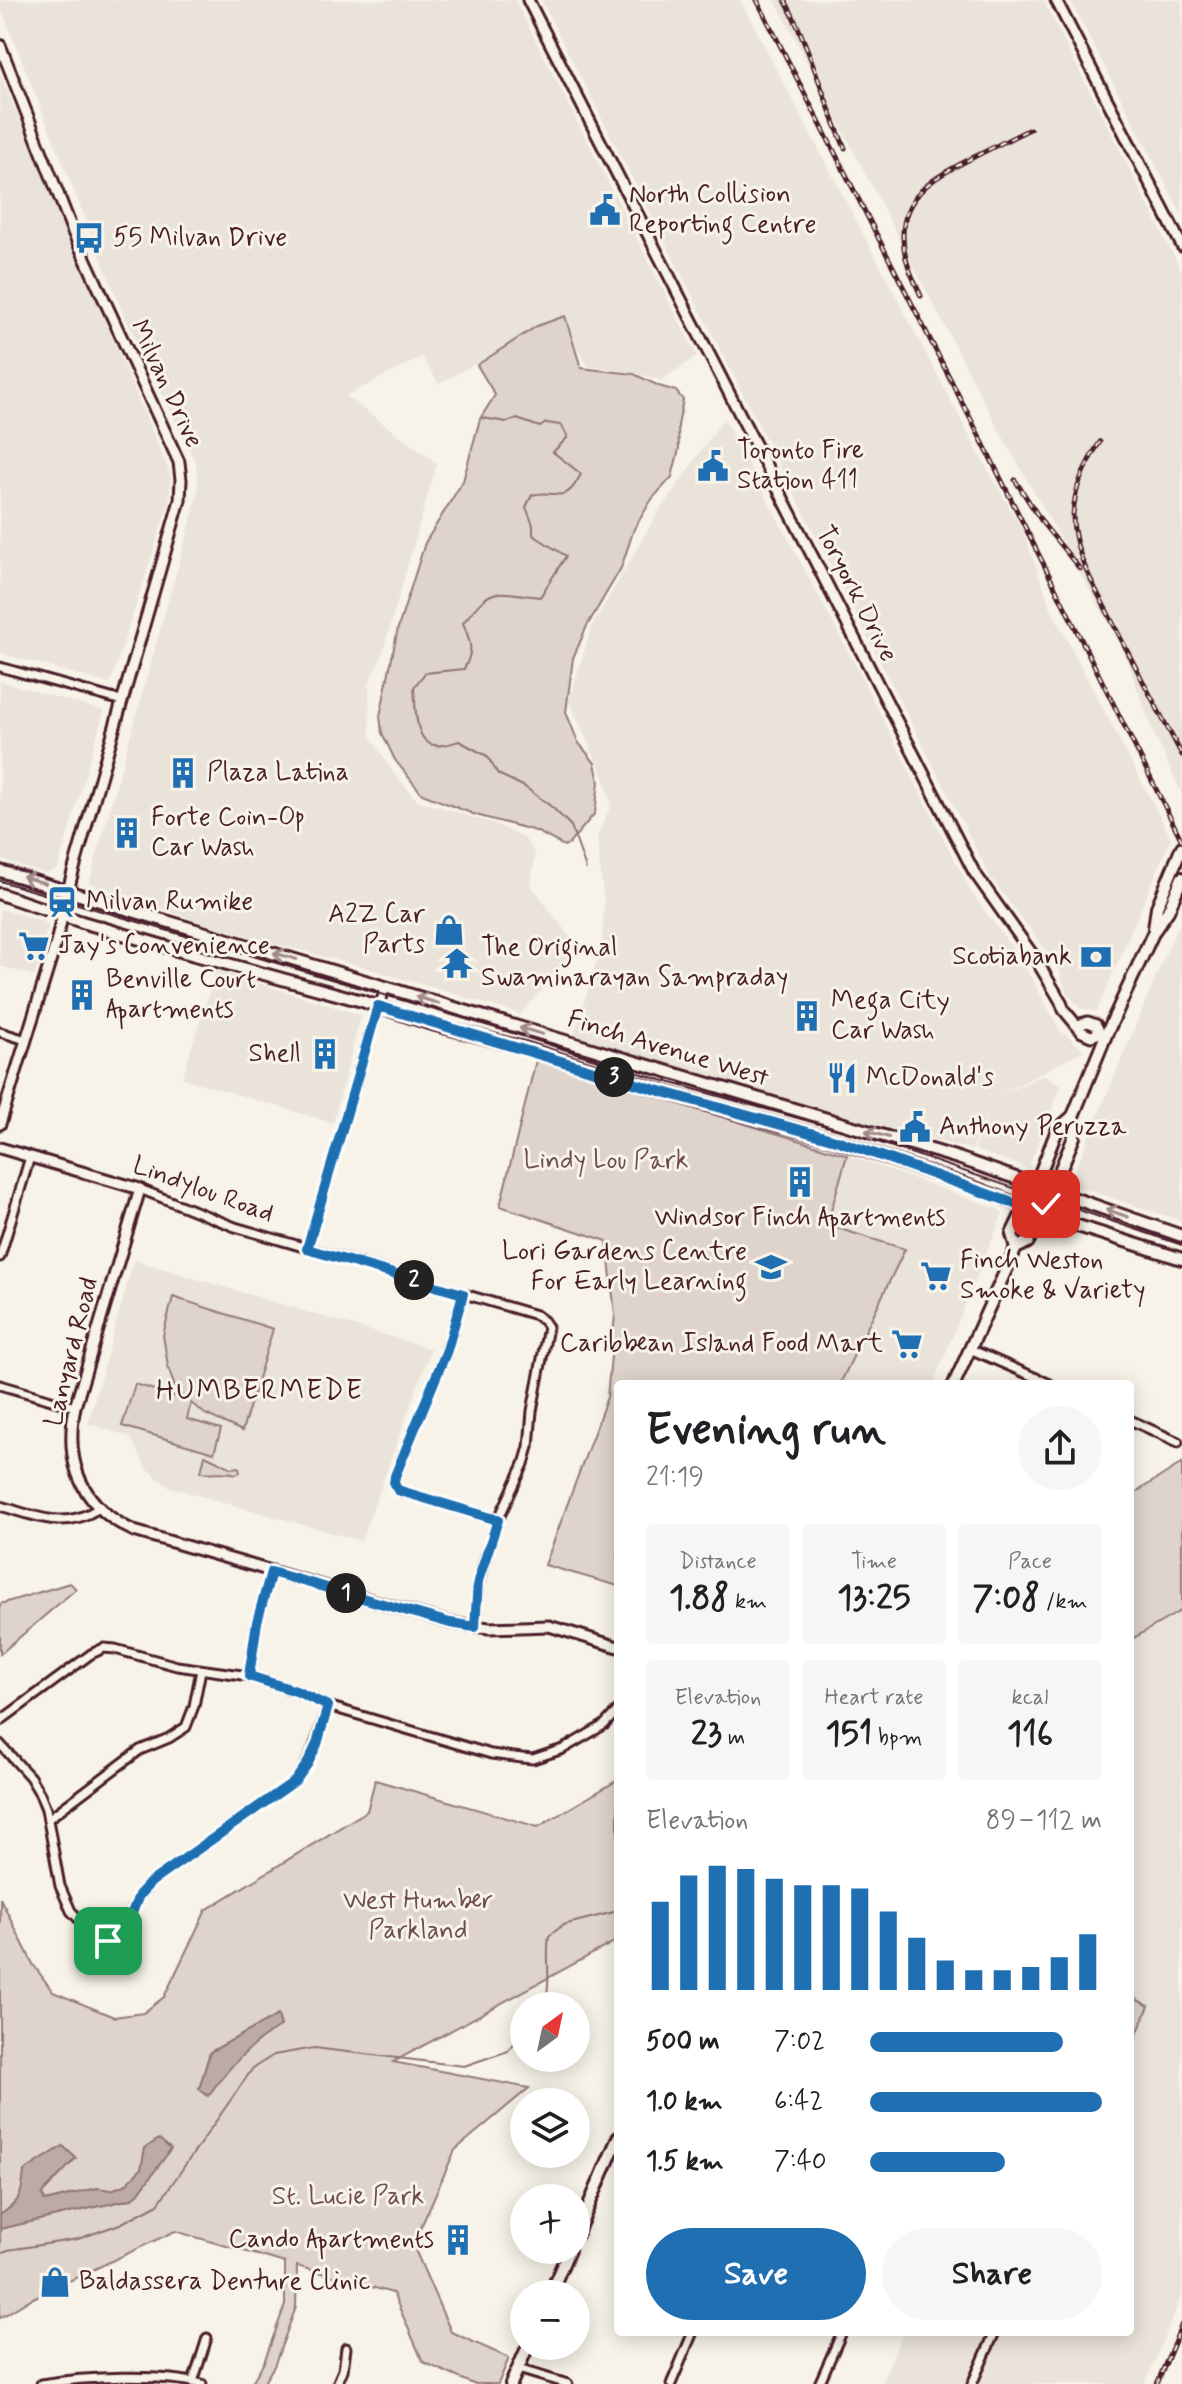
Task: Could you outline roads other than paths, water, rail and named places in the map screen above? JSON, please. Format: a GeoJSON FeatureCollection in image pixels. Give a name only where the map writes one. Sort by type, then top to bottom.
{"type":"FeatureCollection","features":[{"type":"Feature","properties":{"kind":"main road"},"geometry":{"type":"LineString","coordinates":[[1154,931],[1157,907],[1182,847]]}},
{"type":"Feature","properties":{"kind":"main road","name":"Finch Avenue West"},"geometry":{"type":"LineString","coordinates":[[0,871],[958,1158],[1182,1236]]}},
{"type":"Feature","properties":{"kind":"main road"},"geometry":{"type":"LineString","coordinates":[[956,1380],[1016,1248],[1028,1242],[1052,1190],[1074,1137],[1073,1116],[1103,1034],[1154,931],[1168,911],[1182,878]]}},
{"type":"Feature","properties":{"kind":"main road","name":"Finch Avenue West"},"geometry":{"type":"LineString","coordinates":[[0,894],[184,952],[839,1141],[1182,1259]]}},
{"type":"Feature","properties":{"kind":"main road"},"geometry":{"type":"LineString","coordinates":[[1016,1248],[1012,1234],[1057,1130],[1073,1116]]}},
{"type":"Feature","properties":{"kind":"main road"},"geometry":{"type":"LineString","coordinates":[[590,2203],[614,2147]]}},
{"type":"Feature","properties":{"kind":"main road"},"geometry":{"type":"LineString","coordinates":[[511,2384],[522,2360]]}},
{"type":"Feature","properties":{"kind":"street","name":"Toryork Drive"},"geometry":{"type":"LineString","coordinates":[[528,0],[974,872],[1035,958],[1064,1010],[1077,1025],[1092,1023],[1103,1034]]}},
{"type":"Feature","properties":{"kind":"street"},"geometry":{"type":"LineString","coordinates":[[1056,0],[1182,246]]}},
{"type":"Feature","properties":{"kind":"street","name":"Milvan Drive"},"geometry":{"type":"LineString","coordinates":[[0,45],[73,232],[179,462],[181,480],[180,500],[68,891],[56,943],[0,1124]]}},
{"type":"Feature","properties":{"kind":"street"},"geometry":{"type":"LineString","coordinates":[[0,667],[122,701]]}},
{"type":"Feature","properties":{"kind":"street"},"geometry":{"type":"LineString","coordinates":[[307,1249],[386,987]]}},
{"type":"Feature","properties":{"kind":"street"},"geometry":{"type":"LineString","coordinates":[[0,1032],[26,1040]]}},
{"type":"Feature","properties":{"kind":"street","name":"Lindylou Road"},"geometry":{"type":"LineString","coordinates":[[0,1148],[140,1189],[235,1227],[536,1315],[544,1321],[548,1327],[532,1411],[529,1447],[498,1520],[478,1581],[475,1627]]}},
{"type":"Feature","properties":{"kind":"street"},"geometry":{"type":"LineString","coordinates":[[0,1257],[30,1157]]}},
{"type":"Feature","properties":{"kind":"street","name":"Lanyard Road"},"geometry":{"type":"LineString","coordinates":[[140,1189],[75,1407],[71,1437],[80,1480],[99,1508],[134,1531],[450,1623],[475,1627],[549,1626],[614,1646]]}},
{"type":"Feature","properties":{"kind":"street"},"geometry":{"type":"LineString","coordinates":[[463,1294],[447,1350],[394,1484],[398,1490],[498,1520]]}},
{"type":"Feature","properties":{"kind":"street"},"geometry":{"type":"LineString","coordinates":[[970,1349],[1041,1380]]}},
{"type":"Feature","properties":{"kind":"street"},"geometry":{"type":"LineString","coordinates":[[0,1385],[75,1407]]}},
{"type":"Feature","properties":{"kind":"street"},"geometry":{"type":"LineString","coordinates":[[1134,1422],[1178,1442]]}},
{"type":"Feature","properties":{"kind":"street"},"geometry":{"type":"LineString","coordinates":[[1,1508],[67,1522],[85,1517],[99,1508]]}},
{"type":"Feature","properties":{"kind":"street"},"geometry":{"type":"LineString","coordinates":[[249,1676],[257,1622],[271,1572]]}},
{"type":"Feature","properties":{"kind":"street"},"geometry":{"type":"LineString","coordinates":[[0,1721],[82,1660],[104,1648],[201,1670],[249,1676],[296,1691],[328,1706],[491,1754],[533,1759],[563,1749],[604,1725],[614,1714]]}},
{"type":"Feature","properties":{"kind":"street"},"geometry":{"type":"LineString","coordinates":[[48,1819],[140,1750],[186,1727],[201,1670]]}},
{"type":"Feature","properties":{"kind":"street"},"geometry":{"type":"LineString","coordinates":[[0,1744],[30,1777],[40,1794],[66,1903],[83,1925],[117,1945],[126,1932],[139,1895],[158,1875],[209,1843],[295,1781],[317,1744],[328,1706]]}},
{"type":"Feature","properties":{"kind":"street"},"geometry":{"type":"LineString","coordinates":[[671,2384],[691,2336]]}},
{"type":"Feature","properties":{"kind":"street"},"geometry":{"type":"LineString","coordinates":[[819,2384],[840,2336]]}},
{"type":"Feature","properties":{"kind":"street"},"geometry":{"type":"LineString","coordinates":[[972,2384],[993,2336]]}},
{"type":"Feature","properties":{"kind":"street"},"geometry":{"type":"LineString","coordinates":[[193,2382],[207,2338]]}},
{"type":"Feature","properties":{"kind":"street"},"geometry":{"type":"LineString","coordinates":[[337,2384],[343,2370],[346,2348]]}},
{"type":"Feature","properties":{"kind":"street"},"geometry":{"type":"LineString","coordinates":[[518,2369],[568,2384]]}},
{"type":"Feature","properties":{"kind":"street"},"geometry":{"type":"LineString","coordinates":[[41,2384],[102,2378],[172,2379],[202,2384]]}},
{"type":"Feature","properties":{"kind":"waterway"},"geometry":{"type":"LineString","coordinates":[[482,418],[507,422],[517,419],[540,427],[546,423],[561,425],[568,437],[553,452],[581,474],[570,491],[560,495],[532,495],[526,507],[533,525],[533,535],[566,556],[540,597],[496,594],[473,610],[463,623],[470,646],[464,669],[425,673],[414,687],[419,729],[427,742],[434,745],[459,741],[487,756],[498,774],[525,787],[553,808],[571,826],[586,869]]}},
{"type":"Feature","properties":{"kind":"waterway"},"geometry":{"type":"LineString","coordinates":[[547,1992],[549,1936],[563,1925],[614,1912]]}},
{"type":"Feature","properties":{"kind":"waterway"},"geometry":{"type":"LineString","coordinates":[[0,2253],[78,2239],[120,2224],[158,2204],[253,2068],[274,2055],[314,2048],[464,2066],[510,2048]]}},
{"type":"Feature","properties":{"kind":"tram line"},"geometry":{"type":"LineString","coordinates":[[0,881],[661,1080],[848,1132],[1182,1245]]}},
{"type":"Feature","properties":{"kind":"railway"},"geometry":{"type":"LineString","coordinates":[[757,0],[1182,841]]}},
{"type":"Feature","properties":{"kind":"railway"},"geometry":{"type":"LineString","coordinates":[[785,0],[845,148]]}},
{"type":"Feature","properties":{"kind":"railway"},"geometry":{"type":"LineString","coordinates":[[921,296],[904,248],[903,230],[912,202],[921,190],[945,172],[1030,129]]}},
{"type":"Feature","properties":{"kind":"railway"},"geometry":{"type":"LineString","coordinates":[[1100,442],[1078,486],[1073,516],[1077,543],[1092,582],[1182,755]]}},
{"type":"Feature","properties":{"kind":"railway"},"geometry":{"type":"LineString","coordinates":[[1015,480],[1044,525],[1080,569]]}},
{"type":"Feature","properties":{"kind":"railway"},"geometry":{"type":"LineString","coordinates":[[1157,2384],[1182,2324]]}},
{"type":"Feature","properties":{"kind":"place","name":"North Collision Reporting Centre"},"geometry":{"type":"Point","coordinates":[605,210]}},
{"type":"Feature","properties":{"kind":"place","name":"55 Milvan Drive"},"geometry":{"type":"Point","coordinates":[89,238]}},
{"type":"Feature","properties":{"kind":"place","name":"Toronto Fire Station 411"},"geometry":{"type":"Point","coordinates":[713,466]}},
{"type":"Feature","properties":{"kind":"place","name":"Plaza Latina"},"geometry":{"type":"Point","coordinates":[183,773]}},
{"type":"Feature","properties":{"kind":"place","name":"Forte Coin-Op Car Wash"},"geometry":{"type":"Point","coordinates":[127,833]}},
{"type":"Feature","properties":{"kind":"place","name":"Milvan Rumike"},"geometry":{"type":"Point","coordinates":[62,902]}},
{"type":"Feature","properties":{"kind":"place","name":"A2Z Car Parts"},"geometry":{"type":"Point","coordinates":[449,930]}},
{"type":"Feature","properties":{"kind":"place","name":"Jay's Convenience"},"geometry":{"type":"Point","coordinates":[34,946]}},
{"type":"Feature","properties":{"kind":"place","name":"Scotiabank"},"geometry":{"type":"Point","coordinates":[1096,957]}},
{"type":"Feature","properties":{"kind":"place","name":"The Original Swaminarayan Sampraday"},"geometry":{"type":"Point","coordinates":[457,963]}},
{"type":"Feature","properties":{"kind":"place","name":"Benville Court Apartments"},"geometry":{"type":"Point","coordinates":[82,995]}},
{"type":"Feature","properties":{"kind":"place","name":"Mega City Car Wash"},"geometry":{"type":"Point","coordinates":[807,1016]}},
{"type":"Feature","properties":{"kind":"place","name":"Shell"},"geometry":{"type":"Point","coordinates":[325,1054]}},
{"type":"Feature","properties":{"kind":"place","name":"McDonald's"},"geometry":{"type":"Point","coordinates":[842,1078]}},
{"type":"Feature","properties":{"kind":"place","name":"Anthony Peruzza"},"geometry":{"type":"Point","coordinates":[915,1127]}},
{"type":"Feature","properties":{"kind":"place","name":"Windsor Finch Apartments"},"geometry":{"type":"Point","coordinates":[800,1182]}},
{"type":"Feature","properties":{"kind":"place","name":"Lori Gardens Centre For Early Learning"},"geometry":{"type":"Point","coordinates":[771,1267]}},
{"type":"Feature","properties":{"kind":"place","name":"Finch Weston Smoke & Variety"},"geometry":{"type":"Point","coordinates":[936,1276]}},
{"type":"Feature","properties":{"kind":"place","name":"Caribbean Island Food Mart"},"geometry":{"type":"Point","coordinates":[907,1344]}},
{"type":"Feature","properties":{"kind":"place","name":"Cando Apartments"},"geometry":{"type":"Point","coordinates":[458,2240]}},
{"type":"Feature","properties":{"kind":"place","name":"Baldassera Denture Clinic"},"geometry":{"type":"Point","coordinates":[55,2282]}},
{"type":"Feature","properties":{"kind":"district","name":"HUMBERMEDE"},"geometry":{"type":"Point","coordinates":[260,1391]}},
{"type":"Feature","properties":{"kind":"park label","name":"Lindy Lou Park"},"geometry":{"type":"Point","coordinates":[606,1161]}},
{"type":"Feature","properties":{"kind":"park label","name":"West Humber Parkland"},"geometry":{"type":"Point","coordinates":[418,1916]}},
{"type":"Feature","properties":{"kind":"park label","name":"St. Lucie Park"},"geometry":{"type":"Point","coordinates":[348,2197]}}]}
